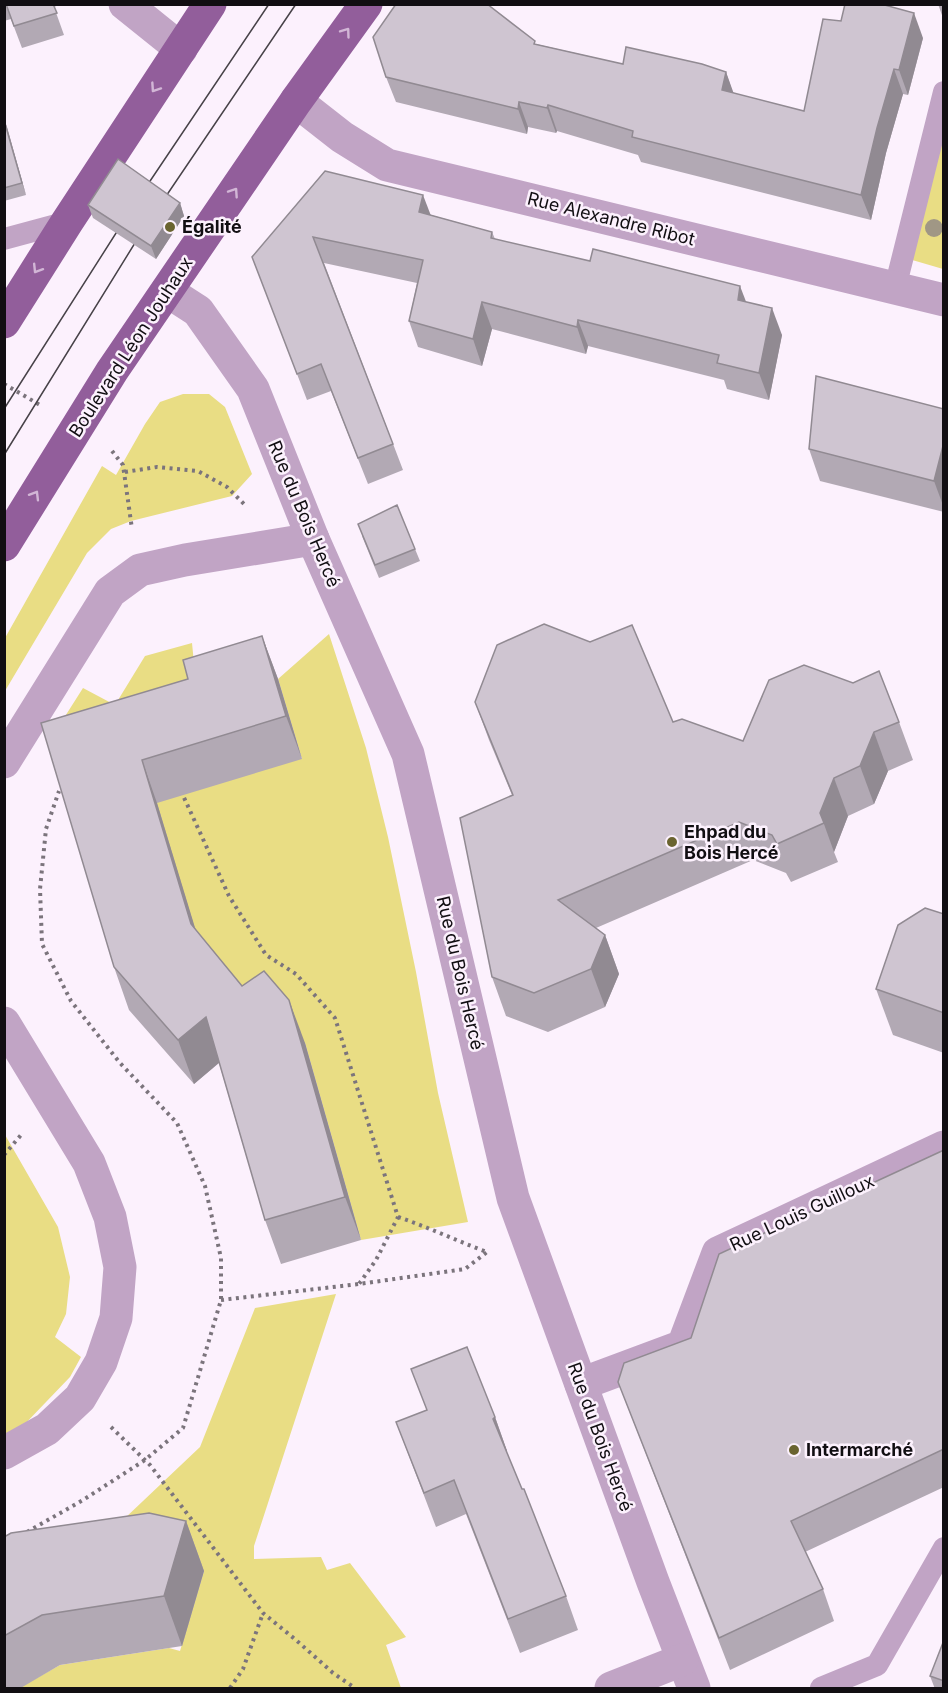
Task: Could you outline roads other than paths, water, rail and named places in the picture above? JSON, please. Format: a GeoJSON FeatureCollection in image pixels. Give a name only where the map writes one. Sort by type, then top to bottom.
{"type":"FeatureCollection","features":[{"type":"Feature","properties":{"kind":"main road"},"geometry":{"type":"LineString","coordinates":[[4,322],[210,4]]}},
{"type":"Feature","properties":{"kind":"main road","name":"Boulevard Léon Jouhaux"},"geometry":{"type":"LineString","coordinates":[[4,545],[112,370],[296,101],[366,4]]}},
{"type":"Feature","properties":{"kind":"street"},"geometry":{"type":"LineString","coordinates":[[125,4],[182,49]]}},
{"type":"Feature","properties":{"kind":"street","name":"Rue Alexandre Ribot"},"geometry":{"type":"LineString","coordinates":[[296,101],[342,136],[387,165],[944,300]]}},
{"type":"Feature","properties":{"kind":"street","name":"Rue du Bois Hercé"},"geometry":{"type":"LineString","coordinates":[[167,291],[198,311],[253,389],[313,539],[408,754],[513,1198],[688,1674]]}},
{"type":"Feature","properties":{"kind":"street"},"geometry":{"type":"LineString","coordinates":[[4,762],[110,592],[140,570],[185,560],[313,539]]}},
{"type":"Feature","properties":{"kind":"street"},"geometry":{"type":"LineString","coordinates":[[4,1023],[89,1163],[110,1217],[120,1267],[116,1318],[101,1362],[80,1398],[47,1429],[4,1453]]}},
{"type":"Feature","properties":{"kind":"street","name":"Rue Louis Guilloux"},"geometry":{"type":"LineString","coordinates":[[581,1384],[683,1346],[718,1253],[944,1147]]}},
{"type":"Feature","properties":{"kind":"street"},"geometry":{"type":"LineString","coordinates":[[611,1689],[688,1674]]}},
{"type":"Feature","properties":{"kind":"lane"},"geometry":{"type":"LineString","coordinates":[[895,288],[944,92]]}},
{"type":"Feature","properties":{"kind":"lane"},"geometry":{"type":"LineString","coordinates":[[4,239],[67,222]]}},
{"type":"Feature","properties":{"kind":"lane"},"geometry":{"type":"LineString","coordinates":[[821,1689],[877,1665],[944,1548]]}},
{"type":"Feature","properties":{"kind":"tram line"},"geometry":{"type":"LineString","coordinates":[[140,196],[269,4]]}},
{"type":"Feature","properties":{"kind":"tram line"},"geometry":{"type":"LineString","coordinates":[[158,208],[296,4]]}},
{"type":"Feature","properties":{"kind":"tram line"},"geometry":{"type":"LineString","coordinates":[[4,409],[125,219]]}},
{"type":"Feature","properties":{"kind":"tram line"},"geometry":{"type":"LineString","coordinates":[[4,455],[143,230]]}},
{"type":"Feature","properties":{"kind":"place","name":"Égalité"},"geometry":{"type":"Point","coordinates":[170,227]}},
{"type":"Feature","properties":{"kind":"place","name":"Ehpad du Bois Hercé"},"geometry":{"type":"Point","coordinates":[672,842]}},
{"type":"Feature","properties":{"kind":"place","name":"Intermarché"},"geometry":{"type":"Point","coordinates":[794,1450]}}]}
